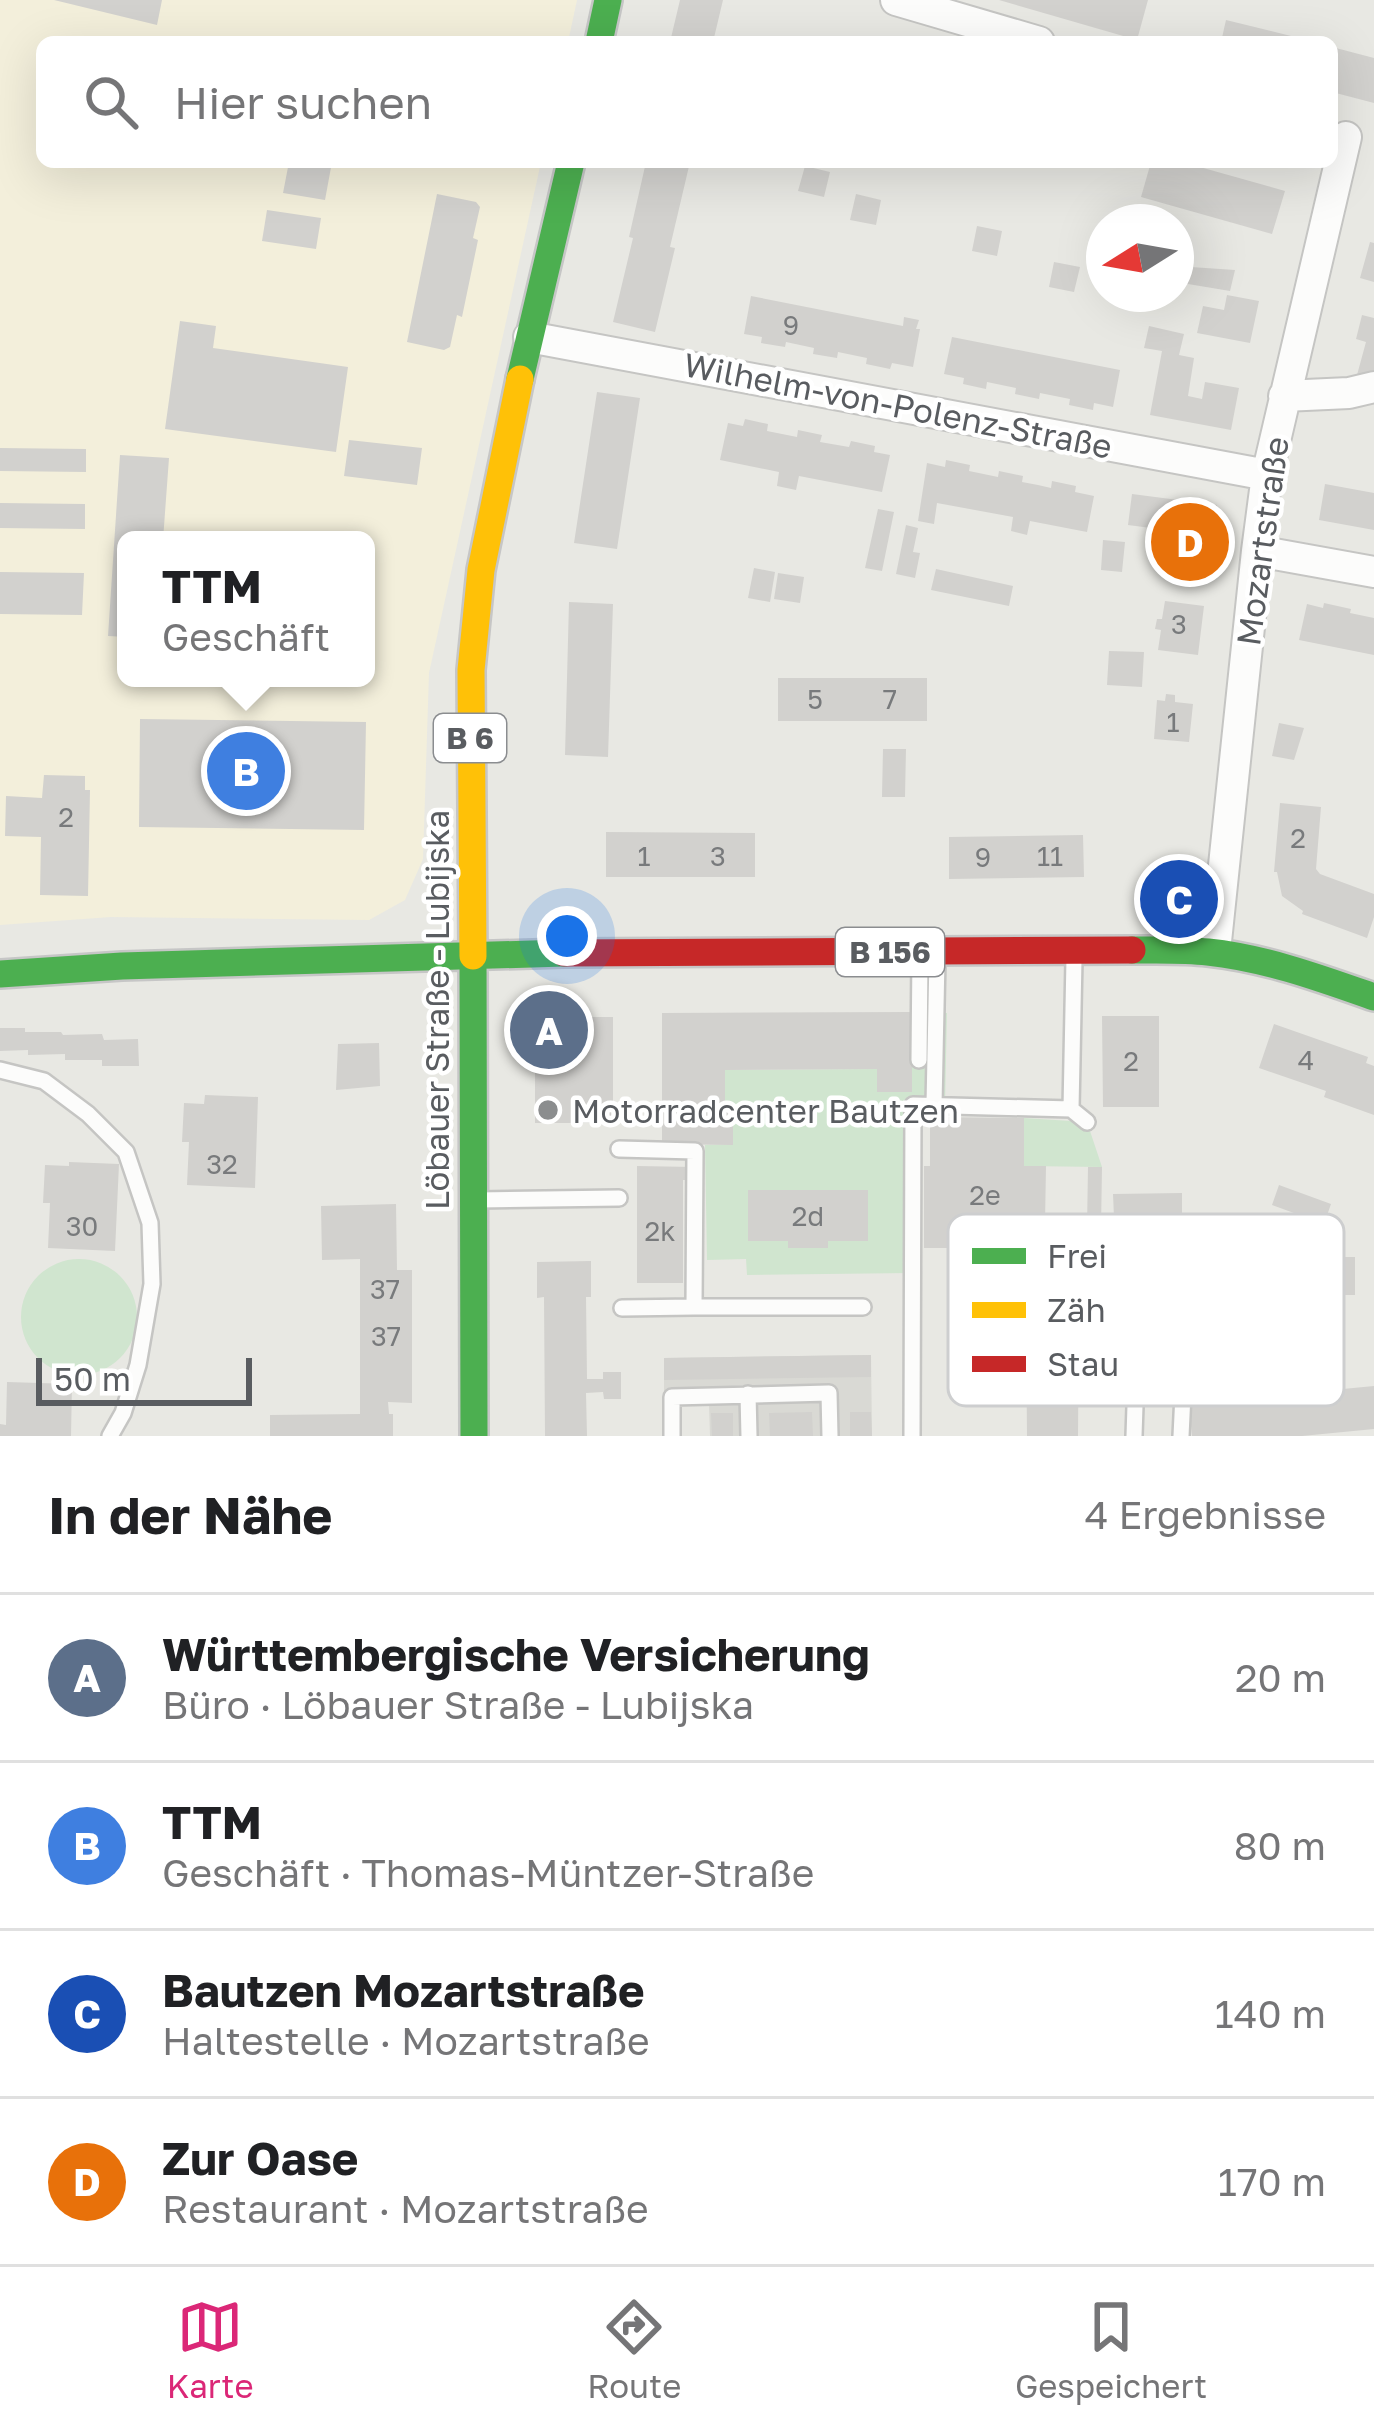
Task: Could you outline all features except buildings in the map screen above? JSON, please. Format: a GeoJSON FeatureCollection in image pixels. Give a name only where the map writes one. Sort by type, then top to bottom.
{"type":"FeatureCollection","features":[{"type":"Feature","properties":{"kind":"main road"},"geometry":{"type":"LineString","coordinates":[[600,36],[608,0]]}},
{"type":"Feature","properties":{"kind":"main road","name":"Löbauer Straße - Lubijska"},"geometry":{"type":"LineString","coordinates":[[474,1436],[473,650],[488,520],[570,168]]}},
{"type":"Feature","properties":{"kind":"main road","name":"B 156"},"geometry":{"type":"LineString","coordinates":[[0,974],[122,966],[622,952],[1215,951],[1374,997]]}},
{"type":"Feature","properties":{"kind":"street"},"geometry":{"type":"LineString","coordinates":[[896,0],[1019,36]]}},
{"type":"Feature","properties":{"kind":"street","name":"Mozartstraße"},"geometry":{"type":"LineString","coordinates":[[1215,951],[1267,475],[1351,138]]}},
{"type":"Feature","properties":{"kind":"street","name":"Wilhelm-von-Polenz-Straße"},"geometry":{"type":"LineString","coordinates":[[529,337],[1267,475]]}},
{"type":"Feature","properties":{"kind":"street"},"geometry":{"type":"LineString","coordinates":[[1284,396],[1374,387]]}},
{"type":"Feature","properties":{"kind":"street"},"geometry":{"type":"LineString","coordinates":[[1257,551],[1374,572]]}},
{"type":"Feature","properties":{"kind":"lane"},"geometry":{"type":"LineString","coordinates":[[919,1060],[928,952]]}},
{"type":"Feature","properties":{"kind":"lane"},"geometry":{"type":"LineString","coordinates":[[928,952],[934,1105]]}},
{"type":"Feature","properties":{"kind":"lane"},"geometry":{"type":"LineString","coordinates":[[1070,1109],[1074,952]]}},
{"type":"Feature","properties":{"kind":"lane"},"geometry":{"type":"LineString","coordinates":[[0,1070],[44,1081],[88,1114],[126,1152],[150,1223],[152,1284],[138,1365],[123,1413],[110,1436]]}},
{"type":"Feature","properties":{"kind":"lane"},"geometry":{"type":"LineString","coordinates":[[912,1436],[913,1106],[992,1102],[1070,1109],[1087,1122]]}},
{"type":"Feature","properties":{"kind":"lane"},"geometry":{"type":"LineString","coordinates":[[619,1149],[695,1151],[694,1307]]}},
{"type":"Feature","properties":{"kind":"lane"},"geometry":{"type":"LineString","coordinates":[[474,1200],[619,1198]]}},
{"type":"Feature","properties":{"kind":"lane"},"geometry":{"type":"LineString","coordinates":[[622,1308],[863,1307]]}},
{"type":"Feature","properties":{"kind":"lane"},"geometry":{"type":"LineString","coordinates":[[672,1436],[672,1396],[829,1393],[830,1436]]}},
{"type":"Feature","properties":{"kind":"lane"},"geometry":{"type":"LineString","coordinates":[[748,1394],[749,1436]]}},
{"type":"Feature","properties":{"kind":"lane"},"geometry":{"type":"LineString","coordinates":[[1134,1436],[1135,1406]]}},
{"type":"Feature","properties":{"kind":"lane"},"geometry":{"type":"LineString","coordinates":[[1181,1436],[1182,1406]]}},
{"type":"Feature","properties":{"kind":"shaded area"},"geometry":{"type":"Polygon","coordinates":[[[0,0],[577,0],[569,36],[36,36],[36,168],[540,168],[429,673],[423,859],[405,900],[369,920],[111,917],[0,925],[0,0]]]}},
{"type":"Feature","properties":{"kind":"shaded area"},"geometry":{"type":"Polygon","coordinates":[[[871,1355],[872,1436],[710,1436],[709,1404],[664,1403],[664,1358],[871,1355]]]}},
{"type":"Feature","properties":{"kind":"green space"},"geometry":{"type":"Polygon","coordinates":[[[912,1012],[947,1013],[945,1105],[913,1105],[911,1273],[747,1275],[746,1259],[707,1260],[705,1145],[733,1144],[733,1106],[725,1105],[725,1070],[877,1069],[877,1092],[912,1091],[912,1012]]]}},
{"type":"Feature","properties":{"kind":"green space"},"geometry":{"type":"Polygon","coordinates":[[[1024,1118],[1087,1122],[1102,1167],[1024,1166],[1024,1118]]]}},
{"type":"Feature","properties":{"kind":"green space"},"geometry":{"type":"Polygon","coordinates":[[[79,1259],[101,1263],[120,1276],[133,1295],[137,1317],[133,1339],[120,1358],[101,1371],[79,1375],[57,1371],[38,1358],[25,1339],[21,1317],[25,1295],[38,1276],[57,1263],[79,1259]]]}},
{"type":"Feature","properties":{"kind":"traffic: fast"},"geometry":{"type":"LineString","coordinates":[[600,36],[608,0]]}},
{"type":"Feature","properties":{"kind":"traffic: fast"},"geometry":{"type":"LineString","coordinates":[[520,379],[570,168]]}},
{"type":"Feature","properties":{"kind":"traffic: fast"},"geometry":{"type":"LineString","coordinates":[[1132,950],[1199,951],[1250,959],[1374,997]]}},
{"type":"Feature","properties":{"kind":"traffic: fast"},"geometry":{"type":"LineString","coordinates":[[0,974],[564,953]]}},
{"type":"Feature","properties":{"kind":"traffic: fast"},"geometry":{"type":"LineString","coordinates":[[473,956],[474,1436]]}},
{"type":"Feature","properties":{"kind":"traffic: slow"},"geometry":{"type":"LineString","coordinates":[[473,956],[471,670],[481,570],[520,379]]}},
{"type":"Feature","properties":{"kind":"traffic: jam"},"geometry":{"type":"LineString","coordinates":[[564,953],[1132,950]]}},
{"type":"Feature","properties":{"kind":"place","name":"Zur Oase"},"geometry":{"type":"Point","coordinates":[1190,542]}},
{"type":"Feature","properties":{"kind":"place","name":"TTM"},"geometry":{"type":"Point","coordinates":[246,771]}},
{"type":"Feature","properties":{"kind":"place","name":"Bautzen Mozartstraße"},"geometry":{"type":"Point","coordinates":[1179,899]}},
{"type":"Feature","properties":{"kind":"place","name":"Württembergische Versicherung"},"geometry":{"type":"Point","coordinates":[549,1030]}},
{"type":"Feature","properties":{"kind":"place","name":"Motorradcenter Bautzen"},"geometry":{"type":"Point","coordinates":[548,1110]}}]}
